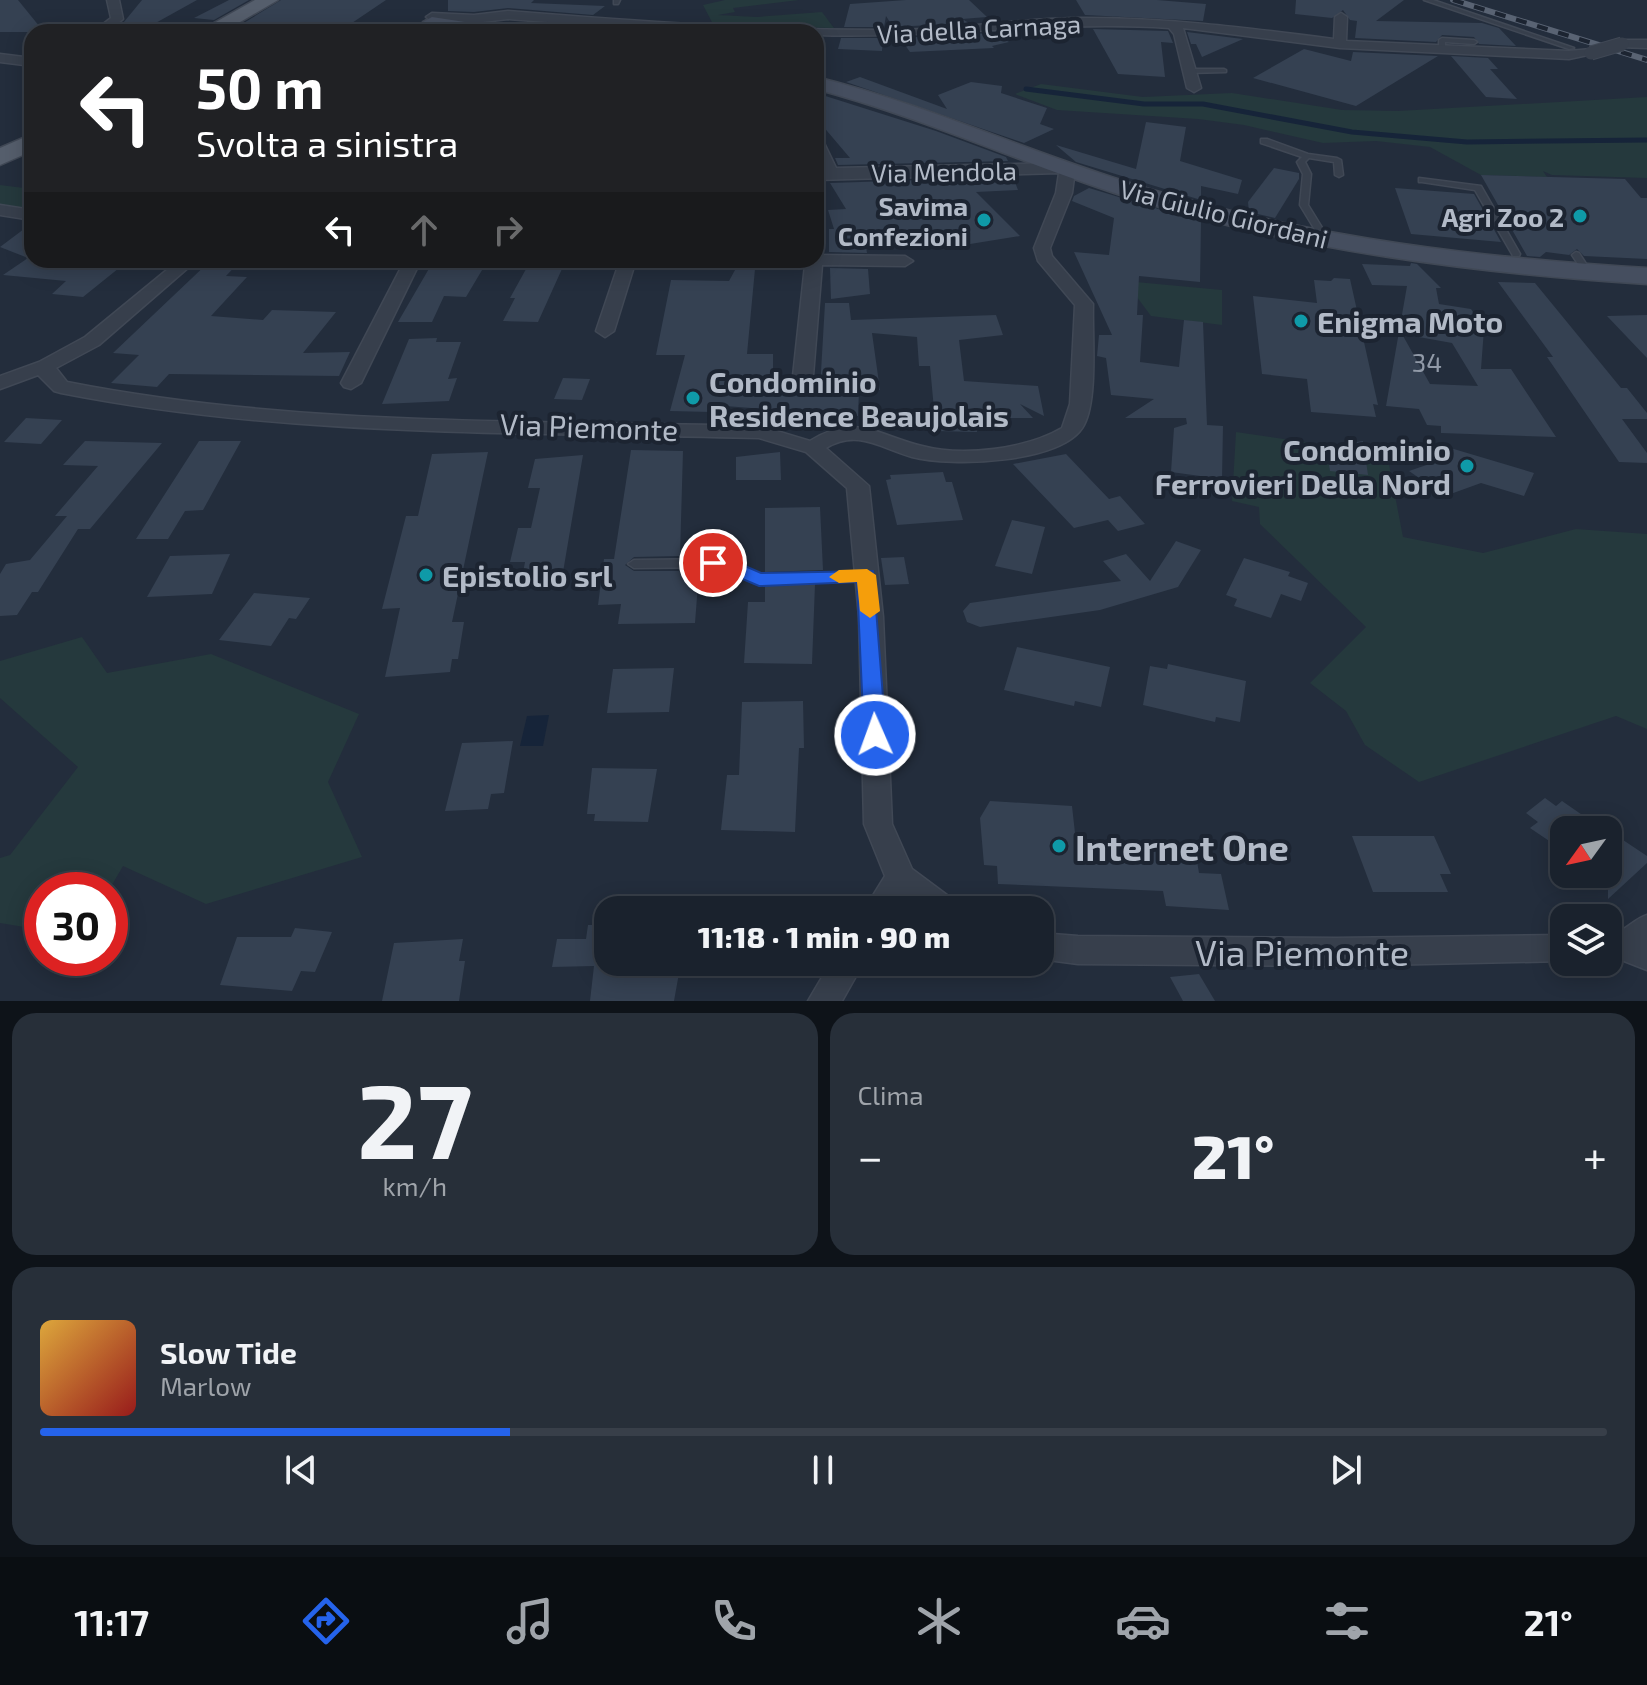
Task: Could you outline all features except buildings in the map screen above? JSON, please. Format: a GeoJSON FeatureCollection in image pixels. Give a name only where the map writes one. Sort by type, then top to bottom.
{"type":"FeatureCollection","features":[{"type":"Feature","properties":{"kind":"main road"},"geometry":{"type":"LineString","coordinates":[[223,24],[269,0]]}},
{"type":"Feature","properties":{"kind":"main road"},"geometry":{"type":"LineString","coordinates":[[0,145],[24,132]]}},
{"type":"Feature","properties":{"kind":"main road"},"geometry":{"type":"LineString","coordinates":[[0,158],[24,145]]}},
{"type":"Feature","properties":{"kind":"street"},"geometry":{"type":"LineString","coordinates":[[110,24],[117,19],[113,0]]}},
{"type":"Feature","properties":{"kind":"street"},"geometry":{"type":"LineString","coordinates":[[436,23],[441,0]]}},
{"type":"Feature","properties":{"kind":"street","name":"Via della Carnaga"},"geometry":{"type":"LineString","coordinates":[[436,23],[508,15],[637,24]]}},
{"type":"Feature","properties":{"kind":"street"},"geometry":{"type":"LineString","coordinates":[[1340,44],[1341,17]]}},
{"type":"Feature","properties":{"kind":"street","name":"Via della Carnaga"},"geometry":{"type":"LineString","coordinates":[[824,30],[885,34],[1072,21],[1215,27],[1340,44],[1504,53],[1647,44]]}},
{"type":"Feature","properties":{"kind":"street"},"geometry":{"type":"LineString","coordinates":[[1172,24],[1180,33],[1192,79]]}},
{"type":"Feature","properties":{"kind":"street","name":"Via della Carnaga"},"geometry":{"type":"LineString","coordinates":[[1215,27],[1247,36]]}},
{"type":"Feature","properties":{"kind":"street"},"geometry":{"type":"LineString","coordinates":[[0,58],[24,61]]}},
{"type":"Feature","properties":{"kind":"street","name":"Via Giulio Giordani"},"geometry":{"type":"LineString","coordinates":[[824,85],[899,108],[1064,169],[1188,208],[1348,243],[1487,265],[1582,264],[1647,276]]}},
{"type":"Feature","properties":{"kind":"street"},"geometry":{"type":"LineString","coordinates":[[813,448],[836,435],[856,431],[925,453],[980,454],[1046,442],[1067,433],[1077,420],[1080,404],[1084,304],[1044,257],[1042,248],[1064,193],[1064,169]]}},
{"type":"Feature","properties":{"kind":"street","name":"Via Mendola"},"geometry":{"type":"LineString","coordinates":[[824,174],[1064,169]]}},
{"type":"Feature","properties":{"kind":"street"},"geometry":{"type":"LineString","coordinates":[[0,210],[24,214]]}},
{"type":"Feature","properties":{"kind":"street"},"geometry":{"type":"LineString","coordinates":[[824,261],[905,261]]}},
{"type":"Feature","properties":{"kind":"street"},"geometry":{"type":"LineString","coordinates":[[0,383],[46,366],[92,341],[179,268]]}},
{"type":"Feature","properties":{"kind":"street"},"geometry":{"type":"LineString","coordinates":[[351,383],[409,268]]}},
{"type":"Feature","properties":{"kind":"street"},"geometry":{"type":"LineString","coordinates":[[605,331],[625,268]]}},
{"type":"Feature","properties":{"kind":"street"},"geometry":{"type":"LineString","coordinates":[[803,376],[813,268]]}},
{"type":"Feature","properties":{"kind":"street","name":"Via Piemonte"},"geometry":{"type":"LineString","coordinates":[[46,366],[48,376],[61,387],[152,405],[282,419],[760,432],[813,448],[858,486],[867,575],[878,824],[900,877]]}},
{"type":"Feature","properties":{"kind":"street"},"geometry":{"type":"LineString","coordinates":[[888,896],[900,877],[925,896]]}},
{"type":"Feature","properties":{"kind":"street","name":"Via Piemonte"},"geometry":{"type":"LineString","coordinates":[[1054,947],[1336,952],[1550,948]]}},
{"type":"Feature","properties":{"kind":"street"},"geometry":{"type":"LineString","coordinates":[[824,1001],[839,976]]}},
{"type":"Feature","properties":{"kind":"lane"},"geometry":{"type":"LineString","coordinates":[[1427,0],[1581,50]]}},
{"type":"Feature","properties":{"kind":"lane"},"geometry":{"type":"LineString","coordinates":[[1466,34],[1485,52]]}},
{"type":"Feature","properties":{"kind":"lane"},"geometry":{"type":"LineString","coordinates":[[1442,46],[1442,40],[1474,42]]}},
{"type":"Feature","properties":{"kind":"lane"},"geometry":{"type":"LineString","coordinates":[[1192,79],[1223,74]]}},
{"type":"Feature","properties":{"kind":"lane"},"geometry":{"type":"LineString","coordinates":[[1264,141],[1307,156],[1337,160],[1339,175]]}},
{"type":"Feature","properties":{"kind":"lane"},"geometry":{"type":"LineString","coordinates":[[1307,156],[1301,162],[1307,174],[1304,205],[1320,231]]}},
{"type":"Feature","properties":{"kind":"lane"},"geometry":{"type":"LineString","coordinates":[[1422,180],[1478,188],[1516,254]]}},
{"type":"Feature","properties":{"kind":"lane"},"geometry":{"type":"LineString","coordinates":[[634,564],[722,563],[759,579],[867,575]]}},
{"type":"Feature","properties":{"kind":"green space"},"geometry":{"type":"Polygon","coordinates":[[[725,0],[799,0],[733,8],[735,12],[718,15],[757,17],[822,12],[834,28],[824,28],[824,24],[713,24],[703,5],[725,0]]]}},
{"type":"Feature","properties":{"kind":"green space"},"geometry":{"type":"Polygon","coordinates":[[[1041,84],[1143,97],[1232,93],[1342,110],[1398,111],[1647,97],[1647,178],[1552,175],[1543,171],[1547,177],[1481,175],[1430,147],[1376,141],[1323,143],[1244,125],[1198,119],[1057,110],[1015,94],[1041,84]]]}},
{"type":"Feature","properties":{"kind":"green space"},"geometry":{"type":"Polygon","coordinates":[[[0,185],[24,188],[24,209],[0,206],[0,185]]]}},
{"type":"Feature","properties":{"kind":"green space"},"geometry":{"type":"Polygon","coordinates":[[[1125,281],[1222,290],[1222,325],[1151,316],[1125,281]]]}},
{"type":"Feature","properties":{"kind":"green space"},"geometry":{"type":"Polygon","coordinates":[[[1236,432],[1387,454],[1403,537],[1483,553],[1576,529],[1647,534],[1647,729],[1616,716],[1419,782],[1365,745],[1346,711],[1310,683],[1366,627],[1260,524],[1259,507],[1232,501],[1236,432]]]}},
{"type":"Feature","properties":{"kind":"green space"},"geometry":{"type":"Polygon","coordinates":[[[82,637],[107,673],[211,654],[359,714],[328,782],[362,857],[206,904],[123,866],[120,872],[24,872],[24,927],[0,923],[0,858],[10,855],[78,767],[0,698],[0,661],[82,637]]]}},
{"type":"Feature","properties":{"kind":"water"},"geometry":{"type":"Polygon","coordinates":[[[549,715],[543,746],[520,746],[527,716],[549,715]]]}},
{"type":"Feature","properties":{"kind":"waterway"},"geometry":{"type":"LineString","coordinates":[[1026,89],[1144,104],[1203,104],[1352,132],[1467,142],[1647,140]]}},
{"type":"Feature","properties":{"kind":"railway"},"geometry":{"type":"LineString","coordinates":[[1453,0],[1647,60]]}},
{"type":"Feature","properties":{"kind":"slow traffic"},"geometry":{"type":"LineString","coordinates":[[839,577],[867,575],[870,611]]}},
{"type":"Feature","properties":{"kind":"place","name":"Agri Zoo 2"},"geometry":{"type":"Point","coordinates":[1580,216]}},
{"type":"Feature","properties":{"kind":"place","name":"Savima Confezioni"},"geometry":{"type":"Point","coordinates":[984,220]}},
{"type":"Feature","properties":{"kind":"place","name":"Enigma Moto"},"geometry":{"type":"Point","coordinates":[1301,321]}},
{"type":"Feature","properties":{"kind":"place","name":"Condominio Residence Beaujolais"},"geometry":{"type":"Point","coordinates":[693,398]}},
{"type":"Feature","properties":{"kind":"place","name":"Condominio Ferrovieri Della Nord"},"geometry":{"type":"Point","coordinates":[1467,466]}},
{"type":"Feature","properties":{"kind":"place","name":"Epistolio srl"},"geometry":{"type":"Point","coordinates":[426,575]}},
{"type":"Feature","properties":{"kind":"place","name":"Internet One"},"geometry":{"type":"Point","coordinates":[1059,846]}},
{"type":"Feature","properties":{"kind":"route"},"geometry":{"type":"LineString","coordinates":[[713,563],[722,563],[759,579],[867,575],[875,735]]}}]}
